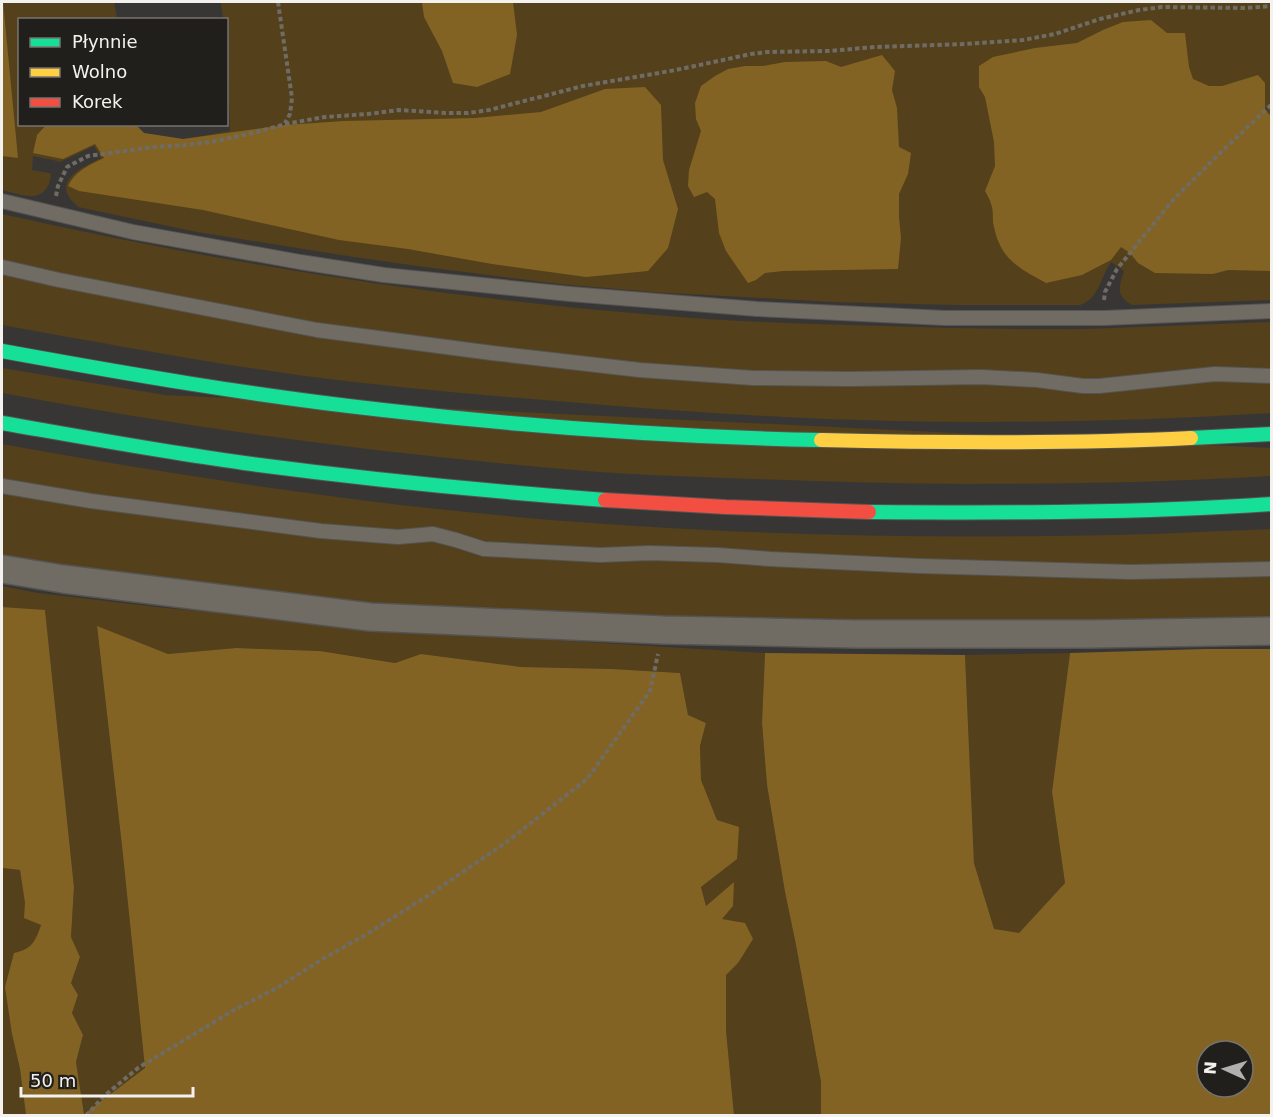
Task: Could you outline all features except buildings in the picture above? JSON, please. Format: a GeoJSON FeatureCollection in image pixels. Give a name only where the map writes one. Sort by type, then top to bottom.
{"type":"FeatureCollection","features":[{"type":"Feature","properties":{"kind":"highway"},"geometry":{"type":"LineString","coordinates":[[2,351],[247,392],[438,416],[647,433],[812,441],[947,444],[1215,438],[1272,434]]}},
{"type":"Feature","properties":{"kind":"highway"},"geometry":{"type":"LineString","coordinates":[[2,423],[258,465],[352,477],[504,493],[642,503],[767,510],[894,513],[1067,513],[1272,504]]}},
{"type":"Feature","properties":{"kind":"street"},"geometry":{"type":"LineString","coordinates":[[2,569],[63,579],[370,616],[663,630],[856,634],[1272,631]]}},
{"type":"Feature","properties":{"kind":"lane"},"geometry":{"type":"LineString","coordinates":[[2,201],[133,232],[310,264],[384,275],[570,294],[757,309],[945,318],[1104,318],[1272,312]]}},
{"type":"Feature","properties":{"kind":"lane"},"geometry":{"type":"LineString","coordinates":[[2,267],[317,330],[640,370],[753,378],[981,378],[1036,380],[1083,386],[1215,374],[1272,376]]}},
{"type":"Feature","properties":{"kind":"lane"},"geometry":{"type":"LineString","coordinates":[[2,486],[91,501],[321,531],[398,537],[433,534],[484,549],[600,555],[695,554],[919,566],[1119,572],[1272,569]]}},
{"type":"Feature","properties":{"kind":"path"},"geometry":{"type":"LineString","coordinates":[[278,2],[292,98],[290,114],[285,124]]}},
{"type":"Feature","properties":{"kind":"path"},"geometry":{"type":"LineString","coordinates":[[53,214],[58,186],[67,167],[88,156],[216,141],[325,117],[399,110],[468,113],[489,110],[583,86],[759,53],[965,44],[1023,39],[1055,34],[1110,17],[1162,7],[1272,6]]}},
{"type":"Feature","properties":{"kind":"path"},"geometry":{"type":"LineString","coordinates":[[1104,318],[1105,292],[1117,269],[1173,200],[1272,105]]}},
{"type":"Feature","properties":{"kind":"path"},"geometry":{"type":"LineString","coordinates":[[86,1116],[103,1097],[138,1068],[234,1010],[277,988],[420,900],[508,841],[587,779],[651,692],[663,630]]}},
{"type":"Feature","properties":{"kind":"shaded area"},"geometry":{"type":"Polygon","coordinates":[[[2,2],[114,2],[117,18],[18,18],[18,126],[137,126],[144,133],[183,139],[230,131],[228,18],[223,18],[221,2],[1271,2],[1271,300],[1132,305],[1123,298],[1120,290],[1124,271],[1111,262],[1096,292],[1080,305],[833,302],[652,292],[560,284],[417,266],[197,232],[78,207],[68,195],[67,182],[76,172],[101,158],[94,146],[60,162],[33,156],[32,170],[51,174],[45,191],[39,194],[26,196],[2,190],[2,2]]]}},
{"type":"Feature","properties":{"kind":"shaded area"},"geometry":{"type":"Polygon","coordinates":[[[3,2],[18,158],[2,156],[3,2]]]}},
{"type":"Feature","properties":{"kind":"shaded area"},"geometry":{"type":"Polygon","coordinates":[[[422,2],[513,2],[517,35],[510,74],[477,87],[453,83],[442,51],[424,17],[422,2]]]}},
{"type":"Feature","properties":{"kind":"shaded area"},"geometry":{"type":"Polygon","coordinates":[[[1151,20],[1167,33],[1185,33],[1189,67],[1193,79],[1209,86],[1222,86],[1258,75],[1265,83],[1265,110],[1272,117],[1271,271],[1228,270],[1213,274],[1155,273],[1138,263],[1121,247],[1111,260],[1082,275],[1046,283],[1013,262],[1001,248],[997,238],[992,207],[985,191],[995,166],[994,142],[985,97],[979,87],[979,66],[993,57],[1035,48],[1077,43],[1123,22],[1151,20]]]}},
{"type":"Feature","properties":{"kind":"shaded area"},"geometry":{"type":"Polygon","coordinates":[[[882,55],[895,71],[892,90],[897,108],[899,147],[911,153],[908,174],[899,194],[901,238],[898,269],[783,271],[765,273],[748,283],[726,251],[719,233],[715,199],[707,192],[694,197],[688,186],[689,170],[701,131],[696,119],[695,103],[701,86],[728,69],[745,66],[826,61],[841,67],[882,55]]]}},
{"type":"Feature","properties":{"kind":"shaded area"},"geometry":{"type":"Polygon","coordinates":[[[645,87],[661,105],[663,160],[678,209],[668,248],[648,271],[586,277],[492,264],[408,249],[339,240],[203,210],[79,191],[68,186],[74,176],[104,158],[95,144],[63,159],[33,153],[37,135],[45,126],[137,126],[144,133],[183,139],[285,125],[344,121],[475,118],[541,112],[605,89],[645,87]]]}},
{"type":"Feature","properties":{"kind":"shaded area"},"geometry":{"type":"Polygon","coordinates":[[[2,214],[163,248],[326,276],[490,298],[655,315],[771,322],[1010,329],[1085,329],[1271,322],[1271,413],[1028,422],[845,420],[650,409],[455,392],[343,381],[229,365],[2,325],[2,214]]]}},
{"type":"Feature","properties":{"kind":"shaded area"},"geometry":{"type":"Polygon","coordinates":[[[2,368],[165,395],[1271,448],[1271,476],[1046,484],[940,484],[647,475],[524,466],[374,450],[224,430],[2,393],[2,368]]]}},
{"type":"Feature","properties":{"kind":"shaded area"},"geometry":{"type":"Polygon","coordinates":[[[2,444],[149,469],[370,501],[518,517],[649,527],[934,536],[1103,535],[1271,529],[1271,620],[786,622],[479,611],[335,599],[36,561],[2,556],[2,444]]]}},
{"type":"Feature","properties":{"kind":"shaded area"},"geometry":{"type":"Polygon","coordinates":[[[2,586],[38,593],[166,608],[457,634],[765,653],[762,723],[767,785],[821,1082],[821,1115],[734,1115],[726,1030],[726,975],[738,963],[721,919],[734,882],[706,906],[701,887],[715,876],[717,820],[701,781],[700,746],[706,723],[688,715],[680,673],[521,667],[421,654],[395,663],[320,651],[236,648],[168,654],[97,627],[145,1068],[84,1114],[76,1062],[83,1035],[72,1013],[78,995],[71,983],[80,957],[71,937],[74,887],[45,611],[2,607],[2,586]]]}},
{"type":"Feature","properties":{"kind":"shaded area"},"geometry":{"type":"Polygon","coordinates":[[[2,607],[45,610],[74,887],[71,937],[80,957],[71,983],[78,995],[72,1013],[83,1035],[76,1062],[84,1114],[145,1068],[97,626],[168,654],[236,648],[320,651],[395,663],[421,654],[521,667],[680,673],[688,715],[706,723],[700,746],[701,780],[717,820],[739,827],[737,859],[701,887],[706,906],[734,882],[733,906],[722,919],[745,923],[753,939],[738,963],[726,975],[726,1030],[734,1115],[26,1115],[5,987],[14,953],[32,944],[41,925],[24,918],[25,903],[20,870],[3,868],[2,607]]]}},
{"type":"Feature","properties":{"kind":"shaded area"},"geometry":{"type":"Polygon","coordinates":[[[1271,649],[1271,1115],[821,1115],[821,1082],[767,785],[762,723],[765,653],[965,655],[974,863],[994,929],[1019,933],[1065,883],[1052,792],[1070,653],[1271,649]]]}},
{"type":"Feature","properties":{"kind":"shaded area"},"geometry":{"type":"Polygon","coordinates":[[[1070,653],[1052,792],[1065,883],[1019,933],[994,930],[974,863],[965,655],[1070,653]]]}},
{"type":"Feature","properties":{"kind":"shaded area"},"geometry":{"type":"Polygon","coordinates":[[[2,859],[3,868],[20,870],[25,918],[41,925],[34,943],[23,951],[12,1034],[20,1069],[26,1115],[2,1115],[2,859]]]}},
{"type":"Feature","properties":{"kind":"traffic: fast"},"geometry":{"type":"LineString","coordinates":[[2,351],[239,391],[437,416],[602,430],[821,440]]}},
{"type":"Feature","properties":{"kind":"traffic: fast"},"geometry":{"type":"LineString","coordinates":[[2,423],[183,454],[289,469],[514,493],[605,500]]}},
{"type":"Feature","properties":{"kind":"traffic: fast"},"geometry":{"type":"LineString","coordinates":[[1191,438],[1272,434]]}},
{"type":"Feature","properties":{"kind":"traffic: fast"},"geometry":{"type":"LineString","coordinates":[[869,512],[1071,512],[1272,504]]}},
{"type":"Feature","properties":{"kind":"traffic: slow"},"geometry":{"type":"LineString","coordinates":[[821,440],[1006,442],[1191,438]]}},
{"type":"Feature","properties":{"kind":"traffic: jam"},"geometry":{"type":"LineString","coordinates":[[605,500],[869,512]]}}]}
